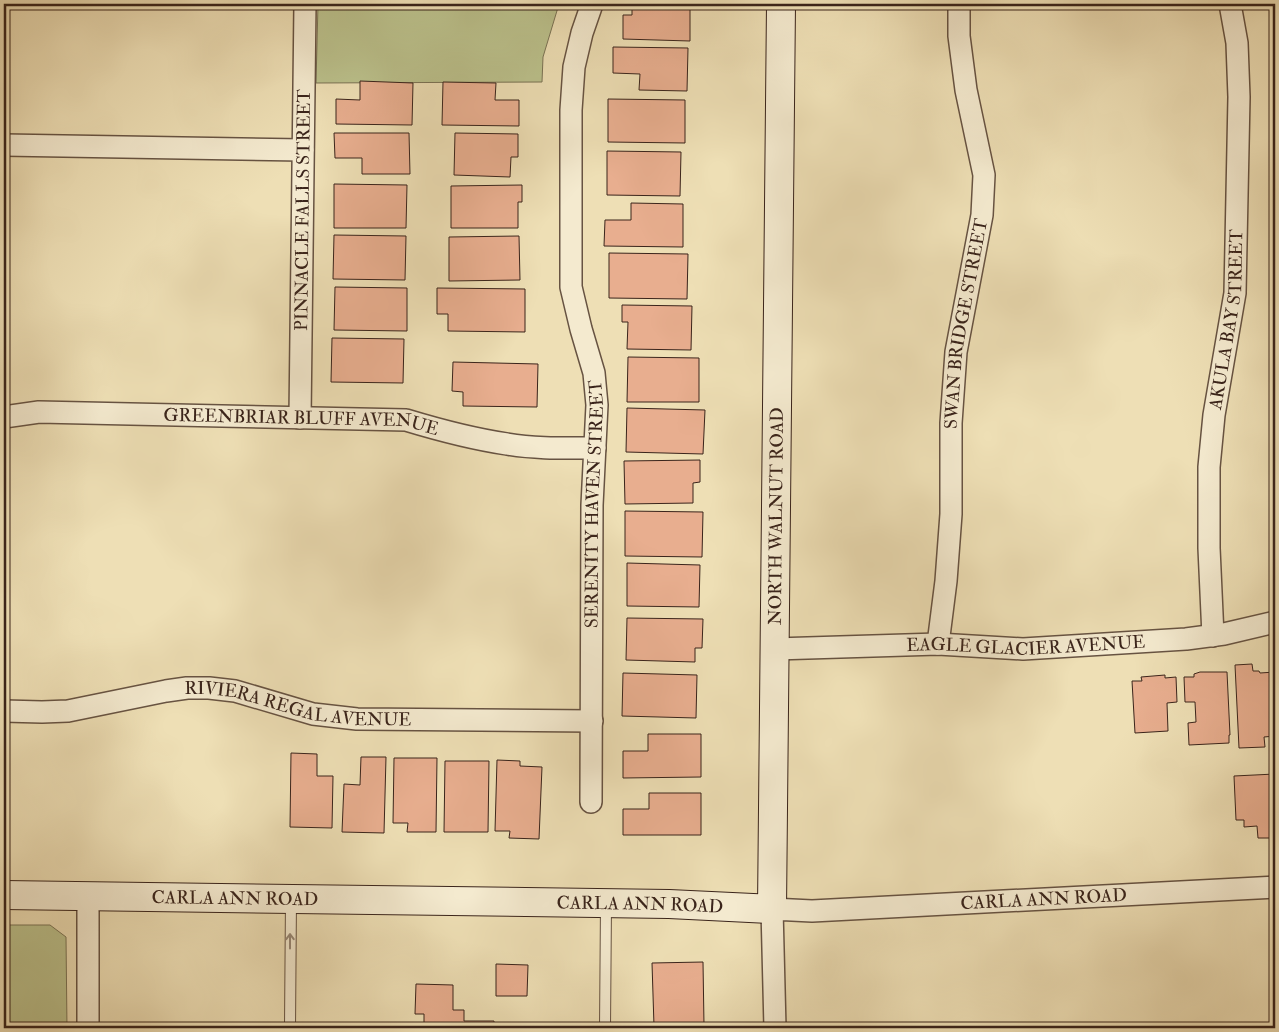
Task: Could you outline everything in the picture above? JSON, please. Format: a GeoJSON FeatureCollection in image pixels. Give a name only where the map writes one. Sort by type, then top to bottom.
{"type":"FeatureCollection","features":[{"type":"Feature","properties":{"kind":"street","name":"PINNACLE FALLS STREET"},"geometry":{"type":"LineString","coordinates":[[300,418],[304,4]]}},
{"type":"Feature","properties":{"kind":"street","name":"SERENITY HAVEN STREET"},"geometry":{"type":"LineString","coordinates":[[591,802],[592,504],[597,405],[594,373],[571,287],[572,93],[574,67],[582,33],[592,4]]}},
{"type":"Feature","properties":{"kind":"street","name":"NORTH WALNUT ROAD"},"geometry":{"type":"LineString","coordinates":[[775,1028],[772,909],[781,4]]}},
{"type":"Feature","properties":{"kind":"street","name":"SWAN BRIDGE STREET"},"geometry":{"type":"LineString","coordinates":[[938,644],[946,581],[951,514],[951,423],[956,352],[982,215],[984,175],[966,90],[959,36],[959,4]]}},
{"type":"Feature","properties":{"kind":"street","name":"AKULA BAY STREET"},"geometry":{"type":"LineString","coordinates":[[1213,636],[1209,548],[1209,467],[1214,415],[1235,293],[1239,96],[1237,43],[1230,4]]}},
{"type":"Feature","properties":{"kind":"street"},"geometry":{"type":"LineString","coordinates":[[4,145],[303,150]]}},
{"type":"Feature","properties":{"kind":"street","name":"GREENBRIAR BLUFF AVENUE"},"geometry":{"type":"LineString","coordinates":[[4,417],[39,412],[406,420],[432,428],[507,444],[538,447],[595,448]]}},
{"type":"Feature","properties":{"kind":"street","name":"EAGLE GLACIER AVENUE"},"geometry":{"type":"LineString","coordinates":[[775,649],[938,644],[1023,649],[1186,639],[1213,636],[1275,622]]}},
{"type":"Feature","properties":{"kind":"street","name":"RIVIERA REGAL AVENUE"},"geometry":{"type":"LineString","coordinates":[[4,711],[68,711],[166,691],[209,688],[235,691],[313,714],[357,719],[592,720]]}},
{"type":"Feature","properties":{"kind":"street","name":"CARLA ANN ROAD"},"geometry":{"type":"LineString","coordinates":[[4,895],[606,903],[812,911],[1275,887]]}},
{"type":"Feature","properties":{"kind":"street"},"geometry":{"type":"LineString","coordinates":[[88,896],[88,1028]]}},
{"type":"Feature","properties":{"kind":"lane"},"geometry":{"type":"LineString","coordinates":[[290,1028],[291,899]]}},
{"type":"Feature","properties":{"kind":"lane"},"geometry":{"type":"LineString","coordinates":[[605,1028],[606,903]]}},
{"type":"Feature","properties":{"kind":"green space"},"geometry":{"type":"Polygon","coordinates":[[[318,4],[559,4],[543,57],[542,82],[316,83],[318,4]]]}},
{"type":"Feature","properties":{"kind":"green space"},"geometry":{"type":"Polygon","coordinates":[[[4,925],[50,925],[66,937],[67,1028],[4,1028],[4,925]]]}},
{"type":"Feature","properties":{"kind":"building"},"geometry":{"type":"Polygon","coordinates":[[[632,4],[690,4],[690,41],[623,39],[623,15],[632,15],[632,4]]]}},
{"type":"Feature","properties":{"kind":"building"},"geometry":{"type":"Polygon","coordinates":[[[613,47],[688,48],[687,91],[639,90],[640,74],[613,73],[613,47]]]}},
{"type":"Feature","properties":{"kind":"building"},"geometry":{"type":"Polygon","coordinates":[[[360,81],[413,83],[412,125],[336,124],[336,99],[360,100],[360,81]]]}},
{"type":"Feature","properties":{"kind":"building"},"geometry":{"type":"Polygon","coordinates":[[[443,82],[496,83],[495,100],[519,100],[519,126],[442,125],[443,82]]]}},
{"type":"Feature","properties":{"kind":"building"},"geometry":{"type":"Polygon","coordinates":[[[608,99],[685,100],[685,143],[608,142],[608,99]]]}},
{"type":"Feature","properties":{"kind":"building"},"geometry":{"type":"Polygon","coordinates":[[[334,133],[409,133],[410,174],[362,174],[362,158],[335,158],[334,133]]]}},
{"type":"Feature","properties":{"kind":"building"},"geometry":{"type":"Polygon","coordinates":[[[455,133],[518,134],[518,157],[511,157],[510,177],[454,175],[455,133]]]}},
{"type":"Feature","properties":{"kind":"building"},"geometry":{"type":"Polygon","coordinates":[[[607,151],[681,152],[680,196],[607,195],[607,151]]]}},
{"type":"Feature","properties":{"kind":"building"},"geometry":{"type":"Polygon","coordinates":[[[334,184],[407,185],[406,228],[334,228],[334,184]]]}},
{"type":"Feature","properties":{"kind":"building"},"geometry":{"type":"Polygon","coordinates":[[[522,185],[522,202],[518,202],[518,228],[451,228],[451,186],[522,185]]]}},
{"type":"Feature","properties":{"kind":"building"},"geometry":{"type":"Polygon","coordinates":[[[631,203],[683,204],[683,247],[604,246],[605,220],[631,220],[631,203]]]}},
{"type":"Feature","properties":{"kind":"building"},"geometry":{"type":"Polygon","coordinates":[[[334,235],[406,236],[405,280],[333,279],[334,235]]]}},
{"type":"Feature","properties":{"kind":"building"},"geometry":{"type":"Polygon","coordinates":[[[519,236],[520,280],[449,281],[449,237],[519,236]]]}},
{"type":"Feature","properties":{"kind":"building"},"geometry":{"type":"Polygon","coordinates":[[[609,253],[688,254],[687,299],[609,298],[609,253]]]}},
{"type":"Feature","properties":{"kind":"building"},"geometry":{"type":"Polygon","coordinates":[[[335,287],[407,288],[407,331],[334,330],[335,287]]]}},
{"type":"Feature","properties":{"kind":"building"},"geometry":{"type":"Polygon","coordinates":[[[437,288],[525,289],[525,332],[448,331],[448,314],[437,314],[437,288]]]}},
{"type":"Feature","properties":{"kind":"building"},"geometry":{"type":"Polygon","coordinates":[[[622,305],[692,306],[691,350],[627,349],[628,322],[622,322],[622,305]]]}},
{"type":"Feature","properties":{"kind":"building"},"geometry":{"type":"Polygon","coordinates":[[[332,338],[404,339],[403,383],[331,382],[332,338]]]}},
{"type":"Feature","properties":{"kind":"building"},"geometry":{"type":"Polygon","coordinates":[[[628,357],[699,358],[699,402],[627,402],[628,357]]]}},
{"type":"Feature","properties":{"kind":"building"},"geometry":{"type":"Polygon","coordinates":[[[453,362],[538,364],[537,407],[463,406],[463,392],[452,391],[453,362]]]}},
{"type":"Feature","properties":{"kind":"building"},"geometry":{"type":"Polygon","coordinates":[[[627,408],[705,410],[703,454],[626,452],[627,408]]]}},
{"type":"Feature","properties":{"kind":"building"},"geometry":{"type":"Polygon","coordinates":[[[700,460],[700,482],[693,483],[693,503],[625,504],[624,461],[700,460]]]}},
{"type":"Feature","properties":{"kind":"building"},"geometry":{"type":"Polygon","coordinates":[[[625,511],[703,512],[702,557],[625,556],[625,511]]]}},
{"type":"Feature","properties":{"kind":"building"},"geometry":{"type":"Polygon","coordinates":[[[627,563],[700,565],[699,607],[627,606],[627,563]]]}},
{"type":"Feature","properties":{"kind":"building"},"geometry":{"type":"Polygon","coordinates":[[[627,618],[703,619],[702,648],[695,648],[695,662],[626,660],[627,618]]]}},
{"type":"Feature","properties":{"kind":"building"},"geometry":{"type":"Polygon","coordinates":[[[1252,664],[1253,671],[1259,671],[1260,673],[1275,672],[1275,736],[1264,737],[1265,747],[1239,748],[1235,665],[1252,664]]]}},
{"type":"Feature","properties":{"kind":"building"},"geometry":{"type":"Polygon","coordinates":[[[1200,672],[1227,672],[1229,743],[1189,745],[1188,723],[1196,722],[1195,702],[1185,702],[1184,677],[1194,677],[1194,674],[1200,672]]]}},
{"type":"Feature","properties":{"kind":"building"},"geometry":{"type":"Polygon","coordinates":[[[623,673],[697,675],[696,718],[622,716],[623,673]]]}},
{"type":"Feature","properties":{"kind":"building"},"geometry":{"type":"Polygon","coordinates":[[[1165,675],[1165,678],[1176,677],[1177,702],[1167,703],[1168,731],[1135,733],[1132,681],[1142,681],[1141,677],[1165,675]]]}},
{"type":"Feature","properties":{"kind":"building"},"geometry":{"type":"Polygon","coordinates":[[[648,734],[701,734],[701,777],[623,778],[623,751],[648,751],[648,734]]]}},
{"type":"Feature","properties":{"kind":"building"},"geometry":{"type":"Polygon","coordinates":[[[291,753],[317,754],[317,776],[333,776],[332,828],[290,827],[291,753]]]}},
{"type":"Feature","properties":{"kind":"building"},"geometry":{"type":"Polygon","coordinates":[[[361,757],[386,757],[384,833],[342,832],[344,784],[360,785],[361,757]]]}},
{"type":"Feature","properties":{"kind":"building"},"geometry":{"type":"Polygon","coordinates":[[[394,758],[437,758],[436,832],[407,832],[408,823],[393,823],[394,758]]]}},
{"type":"Feature","properties":{"kind":"building"},"geometry":{"type":"Polygon","coordinates":[[[497,760],[520,761],[520,766],[542,767],[539,839],[509,838],[510,831],[495,831],[497,760]]]}},
{"type":"Feature","properties":{"kind":"building"},"geometry":{"type":"Polygon","coordinates":[[[445,761],[489,761],[488,832],[444,832],[445,761]]]}},
{"type":"Feature","properties":{"kind":"building"},"geometry":{"type":"Polygon","coordinates":[[[1275,774],[1275,838],[1258,838],[1257,826],[1244,827],[1244,820],[1236,820],[1234,776],[1275,774]]]}},
{"type":"Feature","properties":{"kind":"building"},"geometry":{"type":"Polygon","coordinates":[[[649,793],[701,793],[701,835],[623,835],[623,809],[649,809],[649,793]]]}},
{"type":"Feature","properties":{"kind":"building"},"geometry":{"type":"Polygon","coordinates":[[[703,962],[704,1025],[654,1026],[652,963],[703,962]]]}},
{"type":"Feature","properties":{"kind":"building"},"geometry":{"type":"Polygon","coordinates":[[[496,964],[528,965],[527,996],[496,996],[496,964]]]}},
{"type":"Feature","properties":{"kind":"building"},"geometry":{"type":"Polygon","coordinates":[[[416,984],[453,985],[453,1010],[464,1010],[464,1021],[494,1021],[494,1028],[424,1028],[424,1014],[415,1014],[416,984]]]}}]}
